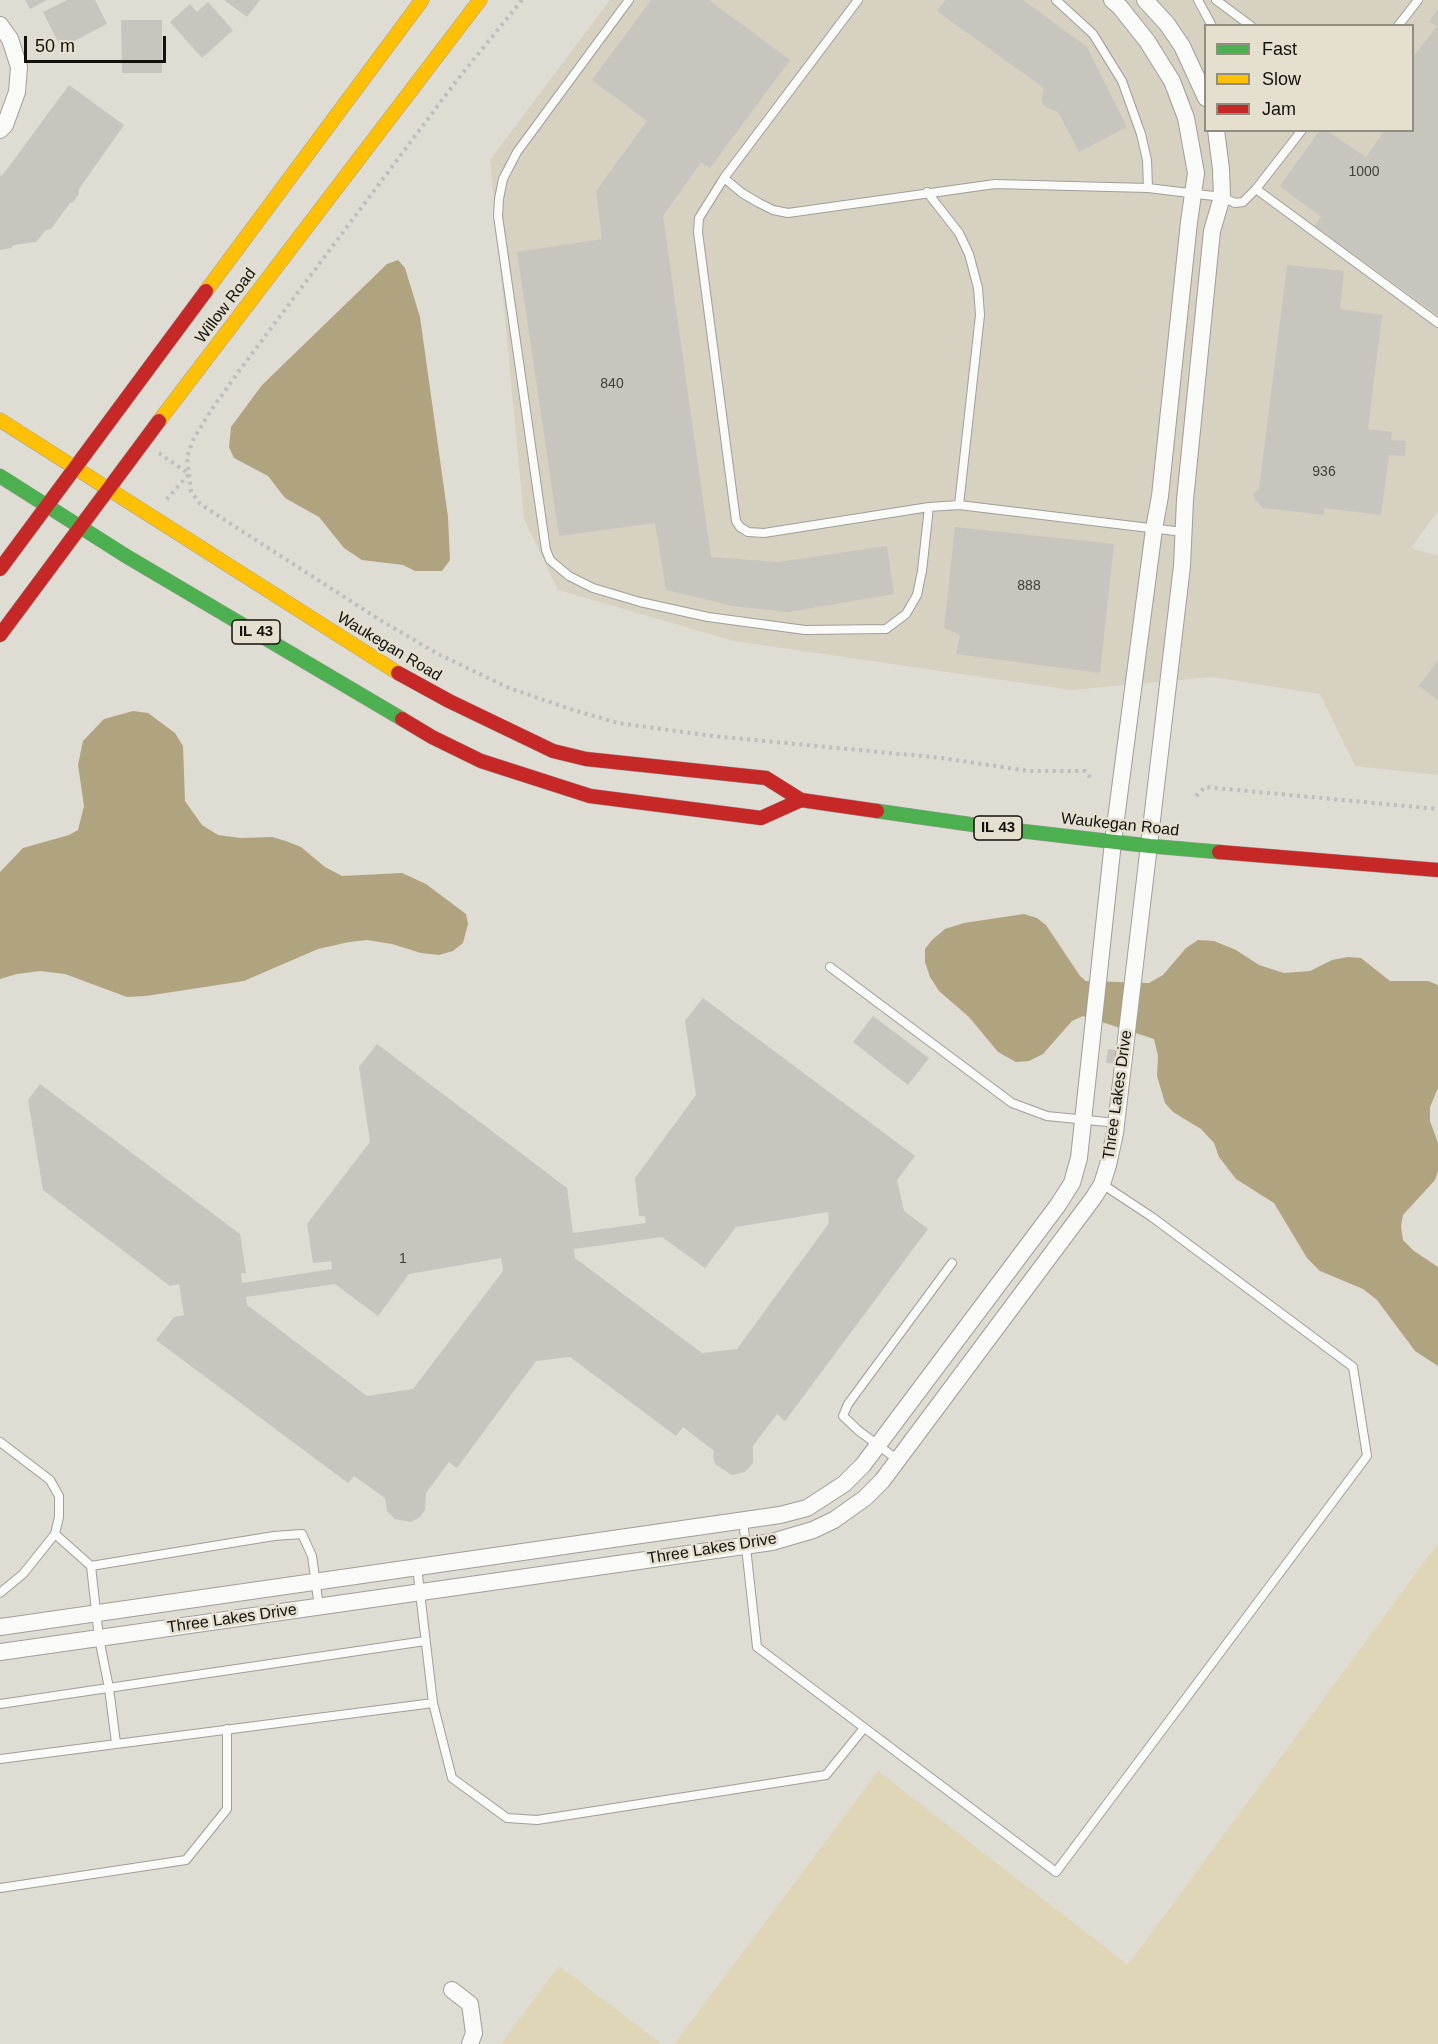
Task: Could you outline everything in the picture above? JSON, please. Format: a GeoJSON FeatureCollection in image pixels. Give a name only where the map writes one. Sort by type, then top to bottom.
{"type":"FeatureCollection","features":[{"type":"Feature","properties":{"kind":"main road","name":"Willow Road"},"geometry":{"type":"LineString","coordinates":[[0,569],[422,0]]}},
{"type":"Feature","properties":{"kind":"main road","name":"Willow Road"},"geometry":{"type":"LineString","coordinates":[[0,635],[480,0]]}},
{"type":"Feature","properties":{"kind":"main road","name":"Waukegan Road"},"geometry":{"type":"LineString","coordinates":[[0,420],[412,681],[553,751],[586,759],[766,778],[801,800],[996,828],[1150,846],[1438,870]]}},
{"type":"Feature","properties":{"kind":"main road","name":"IL 43"},"geometry":{"type":"LineString","coordinates":[[0,476],[126,556],[422,730],[481,761],[590,796],[761,818],[801,800]]}},
{"type":"Feature","properties":{"kind":"street","name":"Three Lakes Drive"},"geometry":{"type":"LineString","coordinates":[[0,1627],[780,1515],[807,1508],[844,1484],[863,1465],[1058,1206],[1072,1183],[1079,1158],[1113,842],[1160,496],[1196,173],[1186,118],[1172,81],[1147,41],[1112,0]]}},
{"type":"Feature","properties":{"kind":"street"},"geometry":{"type":"LineString","coordinates":[[1145,0],[1167,24],[1182,46],[1204,94]]}},
{"type":"Feature","properties":{"kind":"street"},"geometry":{"type":"LineString","coordinates":[[0,25],[10,39],[19,67],[17,92],[5,125],[0,129]]}},
{"type":"Feature","properties":{"kind":"street","name":"Three Lakes Drive"},"geometry":{"type":"LineString","coordinates":[[0,1652],[772,1542],[813,1530],[834,1520],[865,1498],[882,1481],[1102,1184],[1108,1165],[1117,1123],[1182,566],[1183,532],[1212,231],[1222,197],[1216,132]]}},
{"type":"Feature","properties":{"kind":"street"},"geometry":{"type":"LineString","coordinates":[[452,1990],[470,2004],[474,2033],[470,2044]]}},
{"type":"Feature","properties":{"kind":"lane"},"geometry":{"type":"LineString","coordinates":[[629,0],[517,152],[503,179],[499,199],[501,242],[546,550],[550,560],[569,576],[593,588],[640,602],[708,617],[806,630],[886,629],[906,614],[917,595],[929,507]]}},
{"type":"Feature","properties":{"kind":"lane"},"geometry":{"type":"LineString","coordinates":[[858,0],[724,178],[699,218],[698,232],[736,521],[748,532],[764,533],[929,507],[959,506],[1183,532]]}},
{"type":"Feature","properties":{"kind":"lane"},"geometry":{"type":"LineString","coordinates":[[1198,0],[1211,24]]}},
{"type":"Feature","properties":{"kind":"lane"},"geometry":{"type":"LineString","coordinates":[[1216,0],[1248,24]]}},
{"type":"Feature","properties":{"kind":"lane"},"geometry":{"type":"LineString","coordinates":[[1400,24],[1418,0]]}},
{"type":"Feature","properties":{"kind":"lane"},"geometry":{"type":"LineString","coordinates":[[1060,1],[1094,34],[1122,81],[1142,134],[1147,160],[1148,188]]}},
{"type":"Feature","properties":{"kind":"lane"},"geometry":{"type":"LineString","coordinates":[[724,178],[759,203],[773,210],[788,213],[995,184],[1148,188],[1222,197],[1235,203],[1243,202],[1256,189],[1300,132]]}},
{"type":"Feature","properties":{"kind":"lane"},"geometry":{"type":"LineString","coordinates":[[1256,189],[1438,323]]}},
{"type":"Feature","properties":{"kind":"lane"},"geometry":{"type":"LineString","coordinates":[[927,192],[958,233],[969,254],[978,288],[980,315],[959,506]]}},
{"type":"Feature","properties":{"kind":"lane"},"geometry":{"type":"LineString","coordinates":[[830,967],[1012,1103],[1047,1116],[1117,1123]]}},
{"type":"Feature","properties":{"kind":"lane"},"geometry":{"type":"LineString","coordinates":[[743,1520],[757,1647],[1056,1872],[1367,1456],[1353,1367],[1152,1217],[1102,1184]]}},
{"type":"Feature","properties":{"kind":"lane"},"geometry":{"type":"LineString","coordinates":[[898,1460],[843,1416],[848,1404],[952,1263]]}},
{"type":"Feature","properties":{"kind":"lane"},"geometry":{"type":"LineString","coordinates":[[0,1442],[50,1480],[59,1496],[59,1517],[55,1534],[23,1574],[0,1593]]}},
{"type":"Feature","properties":{"kind":"lane"},"geometry":{"type":"LineString","coordinates":[[55,1534],[91,1566],[99,1638],[109,1688],[116,1743]]}},
{"type":"Feature","properties":{"kind":"lane"},"geometry":{"type":"LineString","coordinates":[[91,1566],[274,1536],[302,1534],[312,1556],[319,1606]]}},
{"type":"Feature","properties":{"kind":"lane"},"geometry":{"type":"LineString","coordinates":[[417,1567],[433,1703],[452,1778],[507,1818],[537,1820],[826,1775],[864,1728]]}},
{"type":"Feature","properties":{"kind":"lane"},"geometry":{"type":"LineString","coordinates":[[0,1704],[425,1641]]}},
{"type":"Feature","properties":{"kind":"lane"},"geometry":{"type":"LineString","coordinates":[[0,1759],[433,1703]]}},
{"type":"Feature","properties":{"kind":"lane"},"geometry":{"type":"LineString","coordinates":[[0,1888],[186,1860],[226,1809],[227,1729]]}},
{"type":"Feature","properties":{"kind":"path"},"geometry":{"type":"LineString","coordinates":[[522,0],[456,80],[239,371],[194,438],[187,458],[191,491],[200,504],[380,620],[438,654],[509,688],[618,723],[772,743],[942,758],[1029,771],[1084,771],[1092,780]]}},
{"type":"Feature","properties":{"kind":"path"},"geometry":{"type":"LineString","coordinates":[[166,457],[189,474]]}},
{"type":"Feature","properties":{"kind":"path"},"geometry":{"type":"LineString","coordinates":[[171,492],[189,474]]}},
{"type":"Feature","properties":{"kind":"path"},"geometry":{"type":"LineString","coordinates":[[1196,796],[1205,787],[1438,809]]}},
{"type":"Feature","properties":{"kind":"shaded area"},"geometry":{"type":"Polygon","coordinates":[[[610,0],[1438,0],[1438,511],[1411,548],[1438,556],[1438,775],[1355,766],[1320,694],[1212,677],[1071,690],[734,641],[558,590],[524,519],[490,160],[610,0]]]}},
{"type":"Feature","properties":{"kind":"shaded area"},"geometry":{"type":"Polygon","coordinates":[[[398,260],[405,268],[420,317],[448,517],[450,560],[442,571],[415,571],[403,565],[362,560],[344,548],[319,517],[285,498],[268,476],[234,458],[229,447],[231,427],[262,385],[387,264],[398,260]]]}},
{"type":"Feature","properties":{"kind":"shaded area"},"geometry":{"type":"Polygon","coordinates":[[[133,711],[148,713],[175,733],[183,746],[185,801],[202,825],[218,835],[241,838],[272,837],[286,841],[301,847],[325,867],[342,876],[402,873],[426,884],[466,914],[468,924],[463,943],[453,951],[439,955],[367,940],[349,942],[318,949],[244,981],[146,996],[127,997],[65,974],[40,971],[0,979],[0,872],[23,848],[69,835],[78,830],[84,806],[78,765],[83,741],[104,719],[133,711]]]}},
{"type":"Feature","properties":{"kind":"shaded area"},"geometry":{"type":"Polygon","coordinates":[[[1024,914],[1037,918],[1046,925],[1080,976],[1086,981],[1149,983],[1163,975],[1186,948],[1198,940],[1214,941],[1236,950],[1259,965],[1284,973],[1310,971],[1332,960],[1348,957],[1361,958],[1390,981],[1428,981],[1438,985],[1438,1088],[1430,1107],[1430,1121],[1438,1143],[1438,1171],[1435,1180],[1403,1215],[1401,1226],[1403,1240],[1414,1251],[1438,1267],[1438,1366],[1415,1351],[1377,1300],[1363,1289],[1320,1271],[1307,1258],[1274,1203],[1236,1179],[1219,1157],[1214,1143],[1201,1129],[1173,1112],[1165,1103],[1157,1076],[1158,1056],[1154,1039],[1083,1016],[1072,1021],[1043,1054],[1029,1061],[1016,1062],[998,1052],[969,1017],[939,991],[930,977],[925,962],[925,949],[932,940],[945,929],[964,923],[1024,914]]]}},
{"type":"Feature","properties":{"kind":"shaded area"},"geometry":{"type":"Polygon","coordinates":[[[1438,1543],[1438,2044],[674,2044],[878,1771],[1128,1965],[1438,1543]]]}},
{"type":"Feature","properties":{"kind":"shaded area"},"geometry":{"type":"Polygon","coordinates":[[[559,1966],[662,2044],[501,2044],[559,1966]]]}},
{"type":"Feature","properties":{"kind":"building"},"geometry":{"type":"Polygon","coordinates":[[[25,0],[47,0],[30,9],[25,0]]]}},
{"type":"Feature","properties":{"kind":"building"},"geometry":{"type":"Polygon","coordinates":[[[67,0],[95,0],[107,24],[61,48],[43,12],[67,0]]]}},
{"type":"Feature","properties":{"kind":"building"},"geometry":{"type":"Polygon","coordinates":[[[224,0],[260,0],[247,17],[224,0]]]}},
{"type":"Feature","properties":{"kind":"building"},"geometry":{"type":"Polygon","coordinates":[[[651,0],[709,0],[790,60],[710,168],[701,162],[663,216],[711,557],[778,562],[887,546],[894,594],[788,612],[733,606],[666,590],[655,523],[559,536],[517,252],[602,239],[596,191],[647,121],[592,80],[651,0]]]}},
{"type":"Feature","properties":{"kind":"building"},"geometry":{"type":"Polygon","coordinates":[[[945,0],[1023,0],[1087,47],[1127,127],[1079,152],[1058,112],[1047,108],[1042,102],[1044,88],[937,11],[945,0]]]}},
{"type":"Feature","properties":{"kind":"building"},"geometry":{"type":"Polygon","coordinates":[[[208,2],[233,30],[202,58],[170,22],[190,4],[197,12],[208,2]]]}},
{"type":"Feature","properties":{"kind":"building"},"geometry":{"type":"Polygon","coordinates":[[[1438,9],[1438,315],[1315,226],[1321,217],[1280,186],[1319,132],[1329,132],[1366,157],[1384,132],[1414,132],[1414,55],[1437,26],[1429,22],[1438,9]]]}},
{"type":"Feature","properties":{"kind":"building"},"geometry":{"type":"Polygon","coordinates":[[[121,20],[162,20],[162,73],[122,73],[121,20]]]}},
{"type":"Feature","properties":{"kind":"building"},"geometry":{"type":"Polygon","coordinates":[[[69,85],[124,125],[79,189],[79,194],[51,229],[46,230],[36,242],[14,245],[11,248],[0,250],[0,175],[2,176],[69,85]]]}},
{"type":"Feature","properties":{"kind":"building"},"geometry":{"type":"Polygon","coordinates":[[[1287,265],[1344,271],[1340,309],[1382,315],[1368,429],[1392,432],[1391,440],[1406,441],[1405,456],[1389,455],[1381,515],[1324,508],[1324,515],[1263,508],[1253,494],[1259,489],[1287,265]]]}},
{"type":"Feature","properties":{"kind":"building"},"geometry":{"type":"Polygon","coordinates":[[[955,527],[1114,544],[1100,673],[956,654],[960,635],[944,628],[955,527]]]}},
{"type":"Feature","properties":{"kind":"building"},"geometry":{"type":"Polygon","coordinates":[[[1438,660],[1438,700],[1419,686],[1438,660]]]}},
{"type":"Feature","properties":{"kind":"building"},"geometry":{"type":"Polygon","coordinates":[[[703,998],[915,1156],[897,1180],[904,1211],[928,1229],[785,1421],[777,1414],[753,1446],[753,1463],[745,1472],[732,1475],[715,1464],[714,1451],[683,1427],[676,1436],[570,1357],[536,1361],[457,1468],[449,1462],[426,1493],[425,1510],[420,1517],[411,1522],[395,1519],[387,1511],[385,1498],[354,1476],[348,1483],[156,1340],[174,1317],[184,1315],[179,1284],[170,1286],[43,1190],[28,1100],[40,1084],[240,1234],[246,1273],[241,1273],[242,1283],[332,1269],[331,1261],[313,1263],[307,1224],[370,1142],[359,1067],[377,1044],[567,1188],[573,1233],[646,1223],[645,1216],[639,1216],[635,1178],[696,1095],[685,1021],[703,998]],[[828,1212],[736,1227],[705,1268],[662,1237],[574,1249],[575,1258],[702,1353],[737,1349],[829,1223],[828,1212]],[[501,1258],[409,1274],[378,1316],[335,1284],[246,1297],[247,1305],[367,1396],[413,1389],[503,1271],[501,1258]]]}},
{"type":"Feature","properties":{"kind":"building"},"geometry":{"type":"Polygon","coordinates":[[[873,1016],[929,1058],[908,1085],[853,1042],[873,1016]]]}},
{"type":"Feature","properties":{"kind":"building"},"geometry":{"type":"Polygon","coordinates":[[[1108,1049],[1118,1050],[1117,1064],[1106,1063],[1108,1049]]]}},
{"type":"Feature","properties":{"kind":"traffic: fast"},"geometry":{"type":"LineString","coordinates":[[0,476],[126,556],[402,719]]}},
{"type":"Feature","properties":{"kind":"traffic: fast"},"geometry":{"type":"LineString","coordinates":[[877,811],[996,828],[1219,852]]}},
{"type":"Feature","properties":{"kind":"traffic: slow"},"geometry":{"type":"LineString","coordinates":[[206,291],[422,0]]}},
{"type":"Feature","properties":{"kind":"traffic: slow"},"geometry":{"type":"LineString","coordinates":[[159,421],[480,0]]}},
{"type":"Feature","properties":{"kind":"traffic: slow"},"geometry":{"type":"LineString","coordinates":[[0,420],[398,673]]}},
{"type":"Feature","properties":{"kind":"traffic: jam"},"geometry":{"type":"LineString","coordinates":[[0,569],[206,291]]}},
{"type":"Feature","properties":{"kind":"traffic: jam"},"geometry":{"type":"LineString","coordinates":[[0,635],[159,421]]}},
{"type":"Feature","properties":{"kind":"traffic: jam"},"geometry":{"type":"LineString","coordinates":[[398,673],[449,701],[553,751],[586,759],[766,778],[801,800],[877,811]]}},
{"type":"Feature","properties":{"kind":"traffic: jam"},"geometry":{"type":"LineString","coordinates":[[402,719],[432,737],[481,761],[590,796],[761,818],[801,800]]}},
{"type":"Feature","properties":{"kind":"traffic: jam"},"geometry":{"type":"LineString","coordinates":[[1219,852],[1438,870]]}}]}
